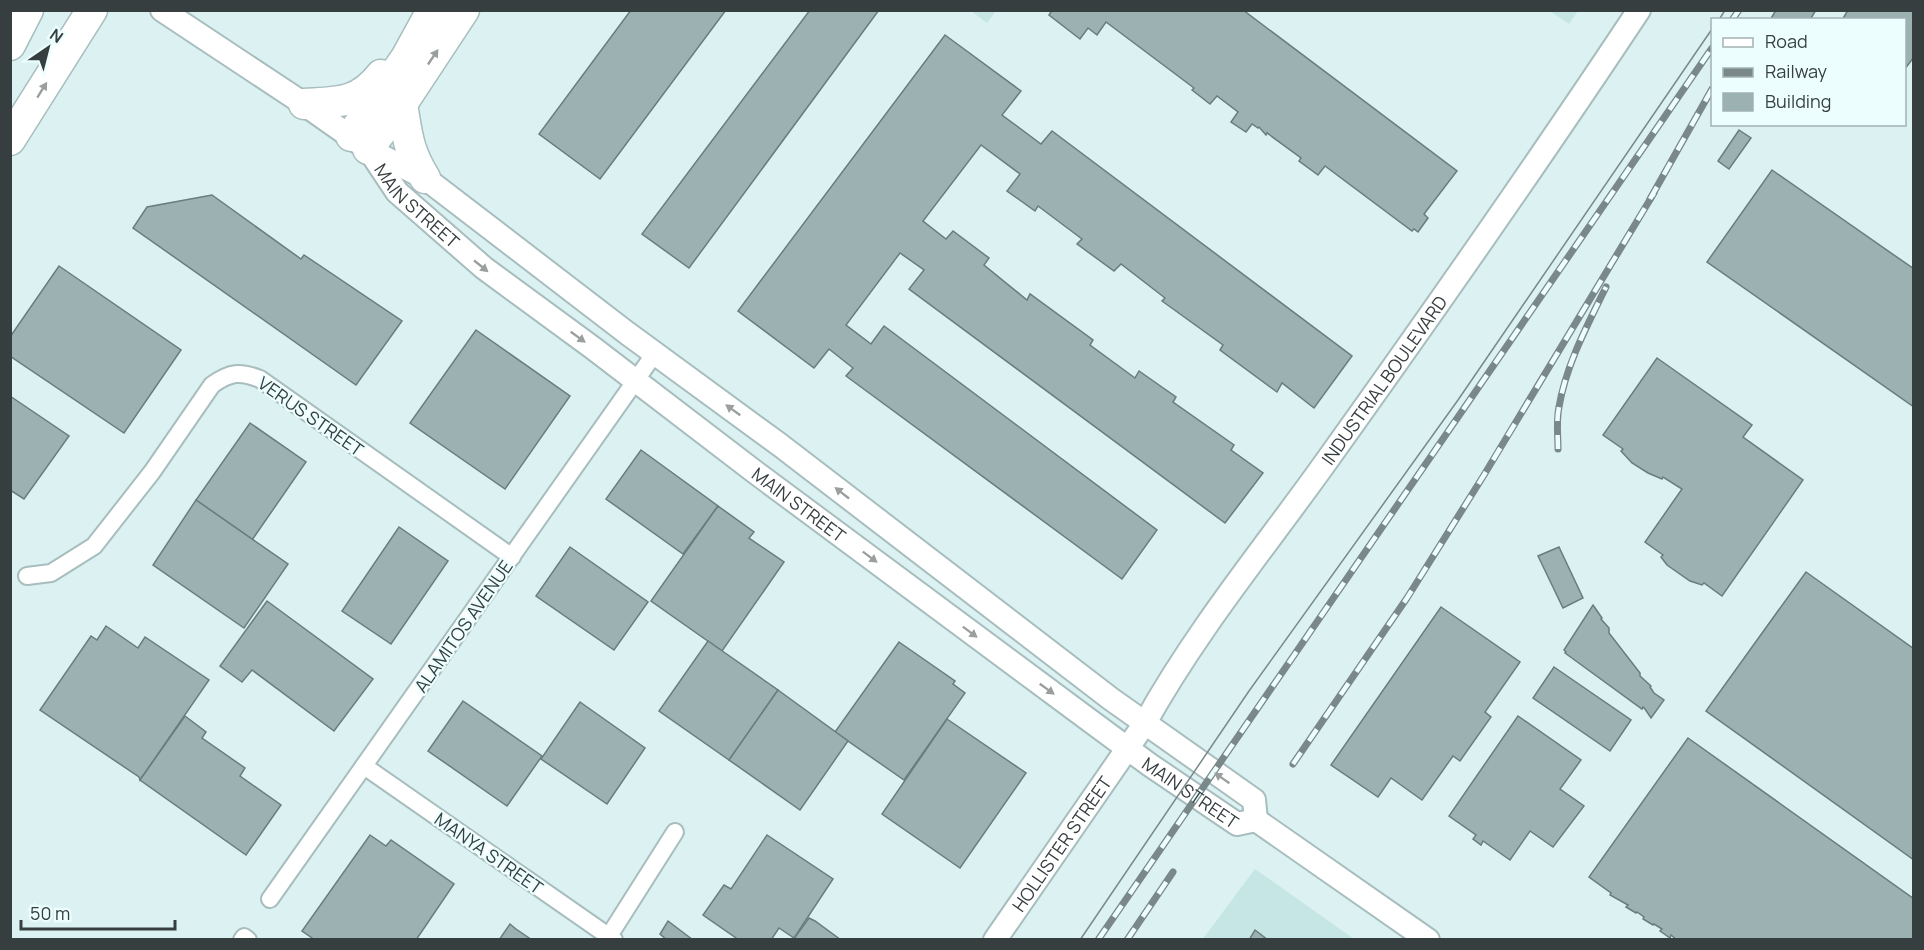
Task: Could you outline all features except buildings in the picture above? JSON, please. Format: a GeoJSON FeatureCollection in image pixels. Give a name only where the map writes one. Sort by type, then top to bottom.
{"type":"FeatureCollection","features":[{"type":"Feature","properties":{"kind":"highway"},"geometry":{"type":"LineString","coordinates":[[10,45],[28,10]]}},
{"type":"Feature","properties":{"kind":"highway"},"geometry":{"type":"LineString","coordinates":[[10,140],[92,10]]}},
{"type":"Feature","properties":{"kind":"highway"},"geometry":{"type":"LineString","coordinates":[[360,142],[402,104],[464,10]]}},
{"type":"Feature","properties":{"kind":"highway"},"geometry":{"type":"LineString","coordinates":[[304,104],[346,102],[372,88],[425,22]]}},
{"type":"Feature","properties":{"kind":"highway"},"geometry":{"type":"LineString","coordinates":[[360,142],[425,22]]}},
{"type":"Feature","properties":{"kind":"highway"},"geometry":{"type":"LineString","coordinates":[[402,104],[408,140],[415,161],[425,178]]}},
{"type":"Feature","properties":{"kind":"main road","name":"MAIN STREET"},"geometry":{"type":"LineString","coordinates":[[162,10],[360,142],[425,178],[1145,723],[1254,800],[1256,820]]}},
{"type":"Feature","properties":{"kind":"main road","name":"INDUSTRIAL BOULEVARD"},"geometry":{"type":"LineString","coordinates":[[1128,748],[1211,617],[1322,468],[1428,319],[1513,198],[1639,10]]}},
{"type":"Feature","properties":{"kind":"main road","name":"MAIN STREET"},"geometry":{"type":"LineString","coordinates":[[360,142],[397,192],[449,238],[484,268],[593,348],[635,382],[1150,765],[1237,824],[1256,820],[1428,939]]}},
{"type":"Feature","properties":{"kind":"main road","name":"HOLLISTER STREET"},"geometry":{"type":"LineString","coordinates":[[995,939],[1128,748]]}},
{"type":"Feature","properties":{"kind":"street","name":"ALAMITOS AVENUE"},"geometry":{"type":"LineString","coordinates":[[270,899],[655,353]]}},
{"type":"Feature","properties":{"kind":"street","name":"VERUS STREET"},"geometry":{"type":"LineString","coordinates":[[27,576],[51,573],[94,546],[152,472],[212,385],[223,377],[245,373],[260,379],[512,558]]}},
{"type":"Feature","properties":{"kind":"street","name":"MANYA STREET"},"geometry":{"type":"LineString","coordinates":[[364,766],[611,938]]}},
{"type":"Feature","properties":{"kind":"street"},"geometry":{"type":"LineString","coordinates":[[611,938],[675,832]]}},
{"type":"Feature","properties":{"kind":"shaded area"},"geometry":{"type":"Polygon","coordinates":[[[1578,10],[1569,24],[1550,11],[1578,10]]]}},
{"type":"Feature","properties":{"kind":"shaded area"},"geometry":{"type":"Polygon","coordinates":[[[971,11],[996,11],[987,23],[971,11]]]}},
{"type":"Feature","properties":{"kind":"shaded area"},"geometry":{"type":"Polygon","coordinates":[[[1255,869],[1354,939],[1202,940],[1255,869]]]}},
{"type":"Feature","properties":{"kind":"tram line"},"geometry":{"type":"LineString","coordinates":[[1720,18],[1725,10]]}},
{"type":"Feature","properties":{"kind":"tram line"},"geometry":{"type":"LineString","coordinates":[[1080,940],[1249,691],[1458,400],[1711,30]]}},
{"type":"Feature","properties":{"kind":"railway"},"geometry":{"type":"LineString","coordinates":[[1733,18],[1739,10]]}},
{"type":"Feature","properties":{"kind":"railway"},"geometry":{"type":"LineString","coordinates":[[1098,940],[1711,49]]}},
{"type":"Feature","properties":{"kind":"railway"},"geometry":{"type":"LineString","coordinates":[[1650,199],[1711,91]]}},
{"type":"Feature","properties":{"kind":"railway"},"geometry":{"type":"LineString","coordinates":[[1293,764],[1407,598],[1654,193]]}},
{"type":"Feature","properties":{"kind":"railway"},"geometry":{"type":"LineString","coordinates":[[1558,449],[1557,423],[1562,391],[1578,346],[1606,287]]}},
{"type":"Feature","properties":{"kind":"railway"},"geometry":{"type":"LineString","coordinates":[[1127,940],[1173,872]]}}]}
